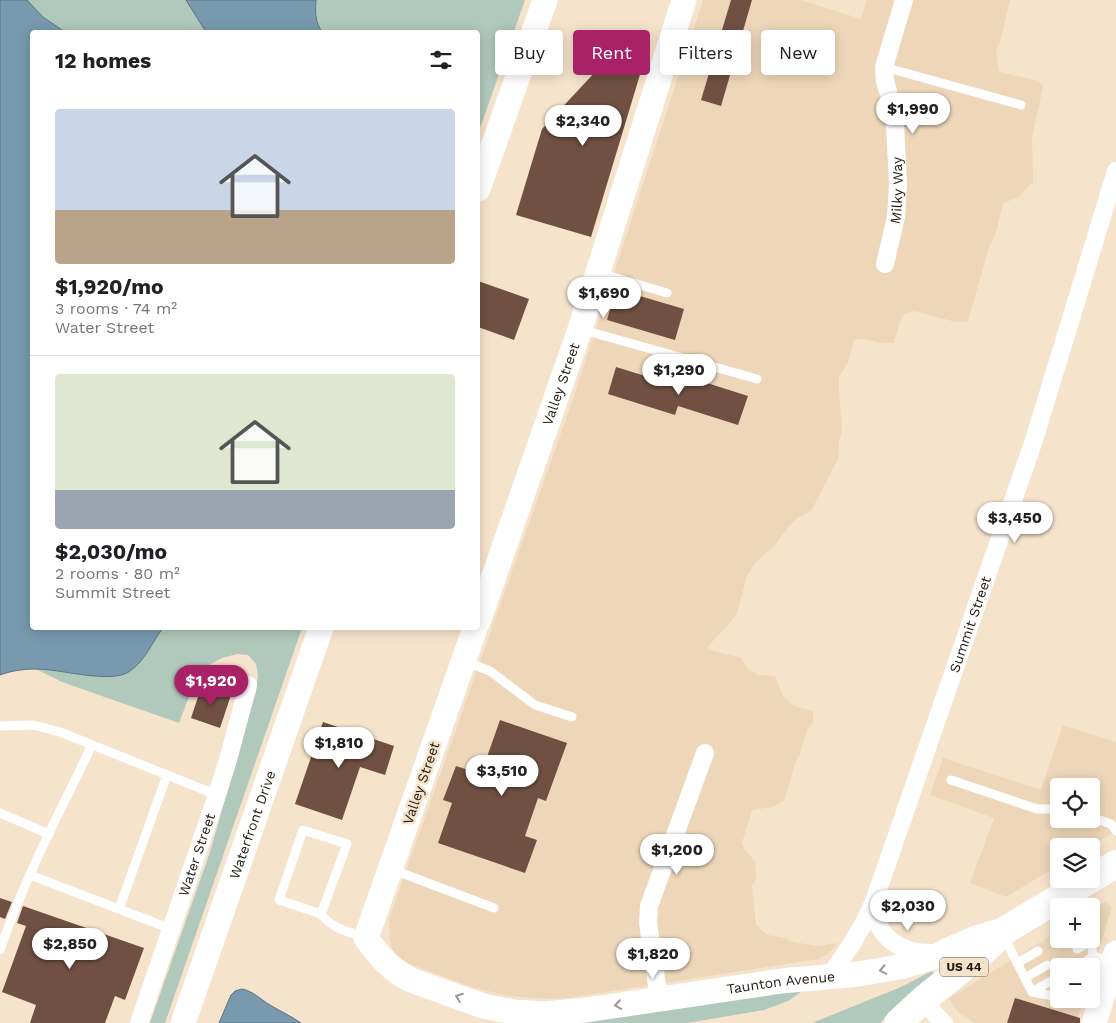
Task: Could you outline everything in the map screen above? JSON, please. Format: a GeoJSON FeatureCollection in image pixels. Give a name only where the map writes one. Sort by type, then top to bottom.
{"type":"FeatureCollection","features":[{"type":"Feature","properties":{"kind":"highway","name":"Taunton Avenue"},"geometry":{"type":"LineString","coordinates":[[947,952],[975,940],[1002,932],[1083,896],[1116,864]]}},
{"type":"Feature","properties":{"kind":"highway","name":"Taunton Avenue"},"geometry":{"type":"LineString","coordinates":[[924,999],[978,956],[1002,932]]}},
{"type":"Feature","properties":{"kind":"highway","name":"US 44"},"geometry":{"type":"LineString","coordinates":[[898,1023],[924,999]]}},
{"type":"Feature","properties":{"kind":"street"},"geometry":{"type":"LineString","coordinates":[[480,183],[545,0]]}},
{"type":"Feature","properties":{"kind":"street","name":"Valley Street"},"geometry":{"type":"LineString","coordinates":[[480,616],[580,328],[684,0]]}},
{"type":"Feature","properties":{"kind":"street","name":"Milky Way"},"geometry":{"type":"LineString","coordinates":[[885,264],[896,217],[898,184],[895,125],[892,106],[884,81],[884,67],[904,0]]}},
{"type":"Feature","properties":{"kind":"street","name":"Summit Street"},"geometry":{"type":"LineString","coordinates":[[828,977],[847,953],[862,928],[873,904],[1034,440],[1116,171]]}},
{"type":"Feature","properties":{"kind":"street","name":"Waterfront Drive"},"geometry":{"type":"LineString","coordinates":[[183,1023],[320,630]]}},
{"type":"Feature","properties":{"kind":"street","name":"Valley Street"},"geometry":{"type":"LineString","coordinates":[[366,938],[475,630]]}},
{"type":"Feature","properties":{"kind":"street","name":"Water Street"},"geometry":{"type":"LineString","coordinates":[[139,1023],[217,795],[248,684]]}},
{"type":"Feature","properties":{"kind":"street"},"geometry":{"type":"LineString","coordinates":[[659,999],[648,923],[649,906],[705,754]]}},
{"type":"Feature","properties":{"kind":"street"},"geometry":{"type":"LineString","coordinates":[[873,904],[876,921],[885,936],[892,943],[918,953],[947,952]]}},
{"type":"Feature","properties":{"kind":"street","name":"Taunton Avenue"},"geometry":{"type":"LineString","coordinates":[[366,938],[378,955],[402,976],[467,1000],[499,1009],[546,1014],[586,1010],[782,981],[859,974],[890,969],[947,952]]}},
{"type":"Feature","properties":{"kind":"street"},"geometry":{"type":"LineString","coordinates":[[1094,1023],[1104,959]]}},
{"type":"Feature","properties":{"kind":"street"},"geometry":{"type":"LineString","coordinates":[[924,999],[944,1023]]}},
{"type":"Feature","properties":{"kind":"lane"},"geometry":{"type":"LineString","coordinates":[[884,67],[1021,105]]}},
{"type":"Feature","properties":{"kind":"lane"},"geometry":{"type":"LineString","coordinates":[[598,272],[667,293]]}},
{"type":"Feature","properties":{"kind":"lane"},"geometry":{"type":"LineString","coordinates":[[580,328],[757,379]]}},
{"type":"Feature","properties":{"kind":"lane"},"geometry":{"type":"LineString","coordinates":[[464,661],[490,671],[535,705],[572,717]]}},
{"type":"Feature","properties":{"kind":"lane"},"geometry":{"type":"LineString","coordinates":[[0,726],[33,725],[60,732],[217,795]]}},
{"type":"Feature","properties":{"kind":"lane"},"geometry":{"type":"LineString","coordinates":[[0,950],[10,920],[30,875],[92,745]]}},
{"type":"Feature","properties":{"kind":"lane"},"geometry":{"type":"LineString","coordinates":[[120,909],[167,775]]}},
{"type":"Feature","properties":{"kind":"lane"},"geometry":{"type":"LineString","coordinates":[[951,780],[1037,809],[1050,809]]}},
{"type":"Feature","properties":{"kind":"lane"},"geometry":{"type":"LineString","coordinates":[[0,813],[49,834]]}},
{"type":"Feature","properties":{"kind":"lane"},"geometry":{"type":"LineString","coordinates":[[1100,820],[1111,824],[1116,831]]}},
{"type":"Feature","properties":{"kind":"lane"},"geometry":{"type":"LineString","coordinates":[[322,914],[346,844],[303,830],[279,900],[322,914],[334,926],[366,938]]}},
{"type":"Feature","properties":{"kind":"lane"},"geometry":{"type":"LineString","coordinates":[[391,869],[494,908]]}},
{"type":"Feature","properties":{"kind":"lane"},"geometry":{"type":"LineString","coordinates":[[30,875],[172,929]]}},
{"type":"Feature","properties":{"kind":"lane"},"geometry":{"type":"LineString","coordinates":[[1002,932],[1032,992]]}},
{"type":"Feature","properties":{"kind":"lane"},"geometry":{"type":"LineString","coordinates":[[1096,948],[1104,959]]}},
{"type":"Feature","properties":{"kind":"lane"},"geometry":{"type":"LineString","coordinates":[[1017,963],[1038,952]]}},
{"type":"Feature","properties":{"kind":"lane"},"geometry":{"type":"LineString","coordinates":[[1025,978],[1047,965]]}},
{"type":"Feature","properties":{"kind":"lane"},"geometry":{"type":"LineString","coordinates":[[1032,992],[1050,981]]}},
{"type":"Feature","properties":{"kind":"lane"},"geometry":{"type":"LineString","coordinates":[[1032,992],[1050,995]]}},
{"type":"Feature","properties":{"kind":"shaded area"},"geometry":{"type":"Polygon","coordinates":[[[703,0],[801,0],[861,19],[867,0],[1010,0],[1000,43],[996,51],[999,72],[1039,81],[1043,87],[1032,138],[1033,182],[1019,197],[1003,203],[996,232],[990,244],[968,321],[952,321],[914,311],[904,315],[899,324],[894,343],[864,339],[854,340],[849,360],[839,378],[842,429],[838,459],[811,511],[798,518],[788,527],[776,544],[755,563],[747,576],[737,613],[707,647],[710,650],[741,658],[749,670],[758,675],[775,676],[783,696],[794,706],[813,711],[813,723],[807,730],[784,801],[773,807],[752,810],[742,843],[745,850],[755,861],[756,879],[752,885],[756,925],[768,935],[785,938],[793,942],[819,946],[838,943],[828,954],[818,959],[568,998],[547,999],[508,996],[472,987],[397,958],[390,941],[389,919],[574,396],[679,75],[751,75],[751,30],[693,30],[703,0]]]}},
{"type":"Feature","properties":{"kind":"shaded area"},"geometry":{"type":"Polygon","coordinates":[[[1063,725],[1116,742],[1116,831],[1100,841],[1100,838],[1050,838],[1050,870],[1006,897],[970,883],[994,818],[930,795],[943,758],[1041,790],[1063,725]]]}},
{"type":"Feature","properties":{"kind":"shaded area"},"geometry":{"type":"Polygon","coordinates":[[[1105,902],[1112,907],[1100,945],[1100,905],[1105,902]]]}},
{"type":"Feature","properties":{"kind":"shaded area"},"geometry":{"type":"Polygon","coordinates":[[[1050,936],[1050,948],[1099,948],[1096,958],[1050,958],[1050,1008],[1081,1008],[1076,1023],[975,1023],[960,1014],[949,998],[1050,936]]]}},
{"type":"Feature","properties":{"kind":"green space"},"geometry":{"type":"Polygon","coordinates":[[[27,0],[186,0],[205,30],[62,30],[43,17],[27,0]]]}},
{"type":"Feature","properties":{"kind":"green space"},"geometry":{"type":"Polygon","coordinates":[[[316,0],[525,0],[514,30],[495,30],[495,75],[499,75],[480,128],[480,30],[321,30],[316,17],[316,0]]]}},
{"type":"Feature","properties":{"kind":"green space"},"geometry":{"type":"Polygon","coordinates":[[[162,630],[301,630],[165,1023],[150,1023],[210,852],[256,692],[258,675],[256,664],[248,655],[237,654],[222,658],[207,666],[197,676],[179,723],[62,682],[36,669],[94,675],[139,662],[162,630]]]}},
{"type":"Feature","properties":{"kind":"green space"},"geometry":{"type":"Polygon","coordinates":[[[932,971],[935,974],[880,1023],[812,1023],[901,987],[932,971]]]}},
{"type":"Feature","properties":{"kind":"green space"},"geometry":{"type":"Polygon","coordinates":[[[804,990],[788,1001],[764,1010],[687,1023],[566,1023],[804,990]]]}},
{"type":"Feature","properties":{"kind":"water"},"geometry":{"type":"Polygon","coordinates":[[[0,0],[27,0],[43,17],[62,30],[30,30],[30,630],[162,630],[144,657],[135,667],[123,674],[92,676],[37,669],[18,670],[0,675],[0,0]]]}},
{"type":"Feature","properties":{"kind":"water"},"geometry":{"type":"Polygon","coordinates":[[[186,0],[316,0],[316,17],[321,30],[205,30],[186,0]]]}},
{"type":"Feature","properties":{"kind":"water"},"geometry":{"type":"Polygon","coordinates":[[[242,989],[253,993],[301,1023],[219,1023],[231,995],[235,991],[242,989]]]}},
{"type":"Feature","properties":{"kind":"building"},"geometry":{"type":"Polygon","coordinates":[[[731,0],[752,0],[743,30],[722,30],[731,0]]]}},
{"type":"Feature","properties":{"kind":"building"},"geometry":{"type":"Polygon","coordinates":[[[592,75],[640,75],[591,237],[516,215],[542,129],[592,75]]]}},
{"type":"Feature","properties":{"kind":"building"},"geometry":{"type":"Polygon","coordinates":[[[708,75],[730,75],[721,106],[701,100],[708,75]]]}},
{"type":"Feature","properties":{"kind":"building"},"geometry":{"type":"Polygon","coordinates":[[[480,282],[529,299],[514,340],[480,328],[480,282]]]}},
{"type":"Feature","properties":{"kind":"building"},"geometry":{"type":"Polygon","coordinates":[[[616,289],[684,309],[675,340],[607,320],[616,289]]]}},
{"type":"Feature","properties":{"kind":"building"},"geometry":{"type":"Polygon","coordinates":[[[616,367],[681,387],[685,376],[748,396],[738,425],[678,406],[675,415],[608,394],[616,367]]]}},
{"type":"Feature","properties":{"kind":"building"},"geometry":{"type":"Polygon","coordinates":[[[202,685],[231,695],[220,728],[191,718],[202,685]]]}},
{"type":"Feature","properties":{"kind":"building"},"geometry":{"type":"Polygon","coordinates":[[[500,720],[567,743],[546,801],[538,798],[525,836],[537,840],[525,873],[438,843],[452,803],[443,800],[456,766],[481,774],[500,720]]]}},
{"type":"Feature","properties":{"kind":"building"},"geometry":{"type":"Polygon","coordinates":[[[323,722],[394,746],[385,775],[360,767],[342,820],[295,804],[323,722]]]}},
{"type":"Feature","properties":{"kind":"building"},"geometry":{"type":"Polygon","coordinates":[[[0,898],[12,902],[5,919],[0,917],[0,898]]]}},
{"type":"Feature","properties":{"kind":"building"},"geometry":{"type":"Polygon","coordinates":[[[23,906],[144,948],[125,1000],[115,996],[105,1023],[30,1023],[36,1005],[2,992],[26,926],[17,923],[23,906]]]}},
{"type":"Feature","properties":{"kind":"building"},"geometry":{"type":"Polygon","coordinates":[[[1015,998],[1080,1018],[1080,1023],[1007,1023],[1015,998]]]}}]}
